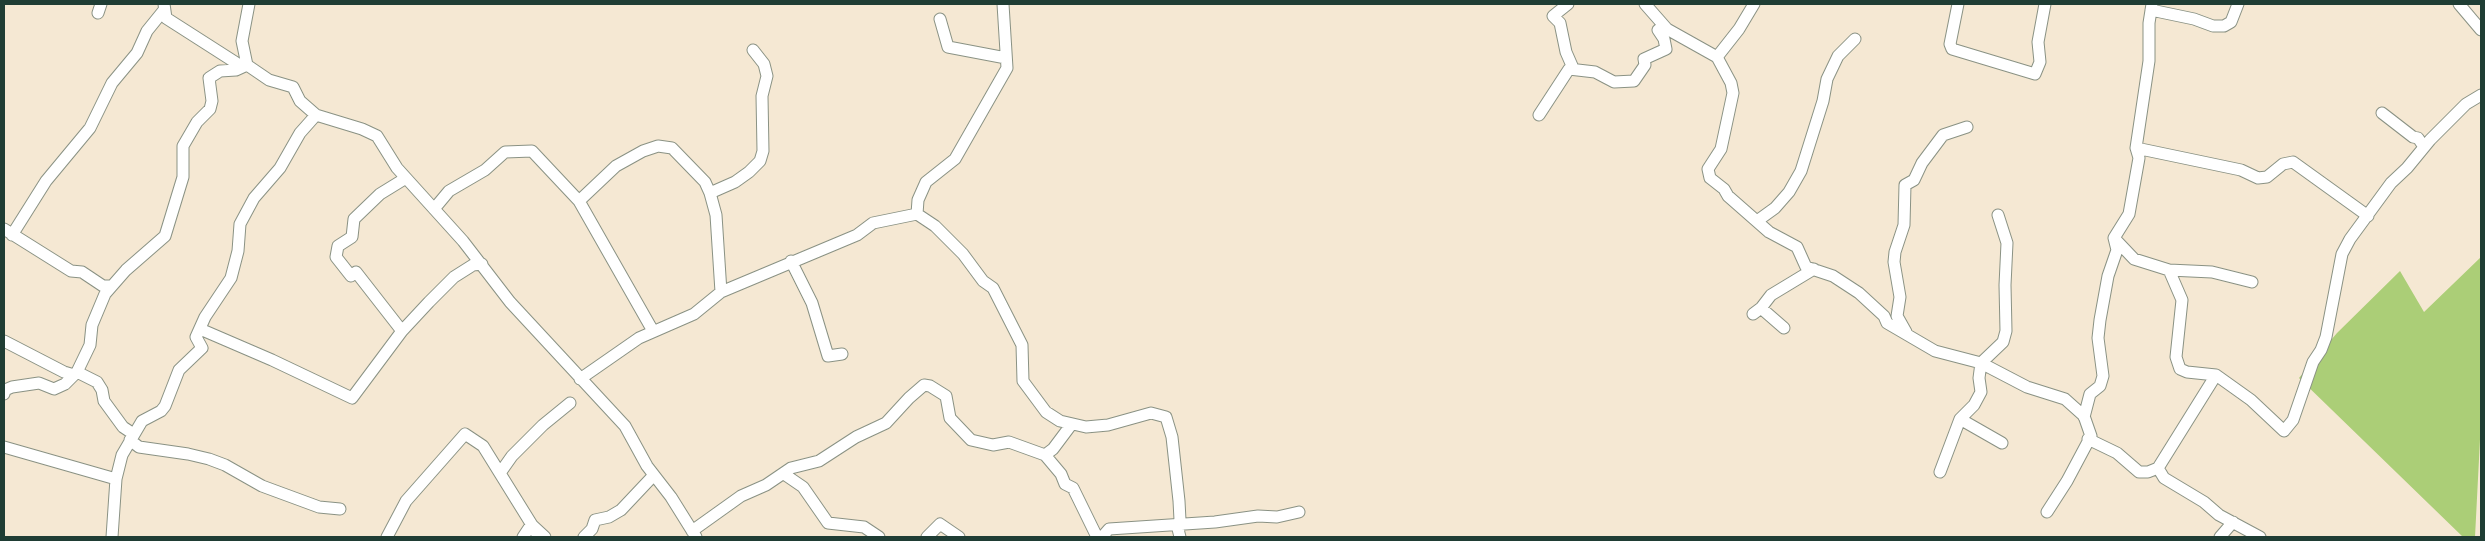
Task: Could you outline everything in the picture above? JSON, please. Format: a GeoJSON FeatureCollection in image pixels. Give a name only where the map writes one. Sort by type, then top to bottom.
{"type":"FeatureCollection","features":[{"type":"Feature","properties":{"kind":"street"},"geometry":{"type":"LineString","coordinates":[[244,66],[242,41],[249,4]]}},
{"type":"Feature","properties":{"kind":"street"},"geometry":{"type":"LineString","coordinates":[[916,214],[921,190],[932,175],[956,159],[1007,68],[1003,4]]}},
{"type":"Feature","properties":{"kind":"street"},"geometry":{"type":"LineString","coordinates":[[1568,4],[1555,12],[1553,16],[1560,23],[1566,52],[1573,68]]}},
{"type":"Feature","properties":{"kind":"street"},"geometry":{"type":"LineString","coordinates":[[1645,4],[1667,29],[1717,57],[1731,83],[1733,93],[1721,149],[1708,169],[1710,178],[1773,234],[1797,247],[1803,264],[1809,270],[1814,269],[1833,276],[1859,293],[1884,316],[1887,323],[1906,332],[1935,351],[1981,364],[2021,384],[2065,399],[2084,417],[2091,436],[2048,512]]}},
{"type":"Feature","properties":{"kind":"street"},"geometry":{"type":"LineString","coordinates":[[1717,57],[1739,29],[1754,4]]}},
{"type":"Feature","properties":{"kind":"street"},"geometry":{"type":"LineString","coordinates":[[1958,4],[1950,44],[1952,49],[2035,74],[2040,62],[2038,42],[2045,4]]}},
{"type":"Feature","properties":{"kind":"street"},"geometry":{"type":"LineString","coordinates":[[2084,417],[2090,394],[2100,386],[2102,376],[2098,338],[2108,276],[2117,250],[2114,238],[2129,214],[2139,158],[2136,148],[2149,61],[2149,23],[2152,7],[2213,26],[2224,26],[2231,22],[2238,4]]}},
{"type":"Feature","properties":{"kind":"street"},"geometry":{"type":"LineString","coordinates":[[2459,4],[2481,30]]}},
{"type":"Feature","properties":{"kind":"street"},"geometry":{"type":"LineString","coordinates":[[164,7],[164,15],[171,21],[269,80],[293,87],[300,101],[316,115],[373,133],[406,178],[482,264],[510,302],[625,426],[654,476],[671,497],[694,534],[741,496],[766,485],[797,466],[819,461],[856,437],[886,423],[924,385],[930,386],[946,396],[950,418],[970,440],[993,445],[1010,442],[1044,455],[1061,474],[1066,484],[1073,488],[1097,537]]}},
{"type":"Feature","properties":{"kind":"street"},"geometry":{"type":"LineString","coordinates":[[106,289],[88,275],[71,271],[8,232],[46,181],[90,128],[112,83],[137,53],[147,31],[164,7]]}},
{"type":"Feature","properties":{"kind":"street"},"geometry":{"type":"LineString","coordinates":[[940,19],[948,46],[1006,58]]}},
{"type":"Feature","properties":{"kind":"street"},"geometry":{"type":"LineString","coordinates":[[1539,115],[1569,69],[1596,72],[1614,82],[1634,81],[1644,65],[1644,58],[1666,49],[1664,39],[1658,30],[1667,29]]}},
{"type":"Feature","properties":{"kind":"street"},"geometry":{"type":"LineString","coordinates":[[1757,220],[1775,208],[1789,192],[1801,171],[1823,102],[1827,79],[1838,56],[1855,39]]}},
{"type":"Feature","properties":{"kind":"street"},"geometry":{"type":"LineString","coordinates":[[710,193],[735,182],[749,172],[760,161],[763,152],[762,96],[767,76],[764,64],[753,50]]}},
{"type":"Feature","properties":{"kind":"street"},"geometry":{"type":"LineString","coordinates":[[4,394],[6,390],[12,387],[39,382],[54,389],[79,374],[90,345],[92,325],[106,289],[165,236],[183,177],[183,146],[197,122],[210,109],[212,101],[209,78],[220,71],[236,70],[244,66]]}},
{"type":"Feature","properties":{"kind":"street"},"geometry":{"type":"LineString","coordinates":[[2168,270],[2182,300],[2177,363],[2180,368],[2188,372],[2216,375],[2251,400],[2284,431],[2296,411],[2313,362],[2326,336],[2342,254],[2350,239],[2391,182],[2407,168],[2466,104],[2481,95]]}},
{"type":"Feature","properties":{"kind":"street"},"geometry":{"type":"LineString","coordinates":[[2382,113],[2413,138],[2418,138],[2424,148]]}},
{"type":"Feature","properties":{"kind":"street"},"geometry":{"type":"LineString","coordinates":[[112,537],[116,480],[122,455],[142,421],[161,411],[165,406],[179,370],[202,348],[196,338],[204,317],[230,278],[238,250],[240,224],[254,198],[280,168],[300,133],[316,115]]}},
{"type":"Feature","properties":{"kind":"street"},"geometry":{"type":"LineString","coordinates":[[1906,332],[1897,316],[1900,297],[1896,277],[1895,252],[1904,225],[1905,185],[1914,180],[1922,163],[1944,135],[1967,127]]}},
{"type":"Feature","properties":{"kind":"street"},"geometry":{"type":"LineString","coordinates":[[579,201],[616,166],[643,150],[658,146],[677,151],[705,182],[710,193],[716,215],[721,292]]}},
{"type":"Feature","properties":{"kind":"street"},"geometry":{"type":"LineString","coordinates":[[2136,148],[2241,170],[2258,178],[2267,177],[2283,164],[2293,162],[2368,216]]}},
{"type":"Feature","properties":{"kind":"street"},"geometry":{"type":"LineString","coordinates":[[434,209],[450,191],[485,170],[505,152],[532,151],[579,201],[653,331]]}},
{"type":"Feature","properties":{"kind":"street"},"geometry":{"type":"LineString","coordinates":[[402,331],[356,272],[350,276],[336,257],[338,246],[352,237],[354,219],[380,194],[406,178]]}},
{"type":"Feature","properties":{"kind":"street"},"geometry":{"type":"LineString","coordinates":[[580,379],[624,347],[653,331],[694,314],[721,292],[791,261],[857,235],[873,223],[916,214],[935,226],[963,254],[972,269],[983,281],[993,288],[1022,345],[1023,381],[1046,412],[1071,425],[1094,427],[1151,413],[1166,418],[1172,437],[1179,501],[1180,520],[1177,525],[1180,537]]}},
{"type":"Feature","properties":{"kind":"street"},"geometry":{"type":"LineString","coordinates":[[1940,472],[1960,419],[1974,405],[1981,392],[1979,378],[1981,364],[2003,342],[2006,331],[2004,285],[2008,259],[2007,243],[1998,215]]}},
{"type":"Feature","properties":{"kind":"street"},"geometry":{"type":"LineString","coordinates":[[2114,238],[2134,259],[2168,270],[2212,272],[2252,282]]}},
{"type":"Feature","properties":{"kind":"street"},"geometry":{"type":"LineString","coordinates":[[791,261],[812,302],[828,356],[842,354]]}},
{"type":"Feature","properties":{"kind":"street"},"geometry":{"type":"LineString","coordinates":[[200,329],[272,360],[352,398],[402,331],[454,277],[473,265],[482,264]]}},
{"type":"Feature","properties":{"kind":"street"},"geometry":{"type":"LineString","coordinates":[[1784,328],[1757,311],[1771,295],[1814,269]]}},
{"type":"Feature","properties":{"kind":"street"},"geometry":{"type":"LineString","coordinates":[[1887,323],[1897,316]]}},
{"type":"Feature","properties":{"kind":"street"},"geometry":{"type":"LineString","coordinates":[[4,341],[64,372],[79,374],[97,382],[102,390],[104,401],[122,428],[132,436],[139,447],[188,454],[209,460],[225,465],[262,486],[319,507],[340,509]]}},
{"type":"Feature","properties":{"kind":"street"},"geometry":{"type":"LineString","coordinates":[[2088,439],[2117,453],[2139,472],[2148,472],[2158,468],[2216,375]]}},
{"type":"Feature","properties":{"kind":"street"},"geometry":{"type":"LineString","coordinates":[[500,473],[512,456],[570,403]]}},
{"type":"Feature","properties":{"kind":"street"},"geometry":{"type":"LineString","coordinates":[[1960,419],[2002,442]]}},
{"type":"Feature","properties":{"kind":"street"},"geometry":{"type":"LineString","coordinates":[[1044,455],[1053,449],[1071,425]]}},
{"type":"Feature","properties":{"kind":"street"},"geometry":{"type":"LineString","coordinates":[[387,537],[406,502],[465,434],[483,446],[504,482],[542,536]]}},
{"type":"Feature","properties":{"kind":"street"},"geometry":{"type":"LineString","coordinates":[[4,447],[116,480]]}},
{"type":"Feature","properties":{"kind":"street"},"geometry":{"type":"LineString","coordinates":[[122,455],[137,453],[146,448]]}},
{"type":"Feature","properties":{"kind":"street"},"geometry":{"type":"LineString","coordinates":[[2158,468],[2164,478],[2250,534],[2260,537]]}},
{"type":"Feature","properties":{"kind":"street"},"geometry":{"type":"LineString","coordinates":[[784,474],[803,487],[828,523],[864,527],[879,537]]}},
{"type":"Feature","properties":{"kind":"street"},"geometry":{"type":"LineString","coordinates":[[584,537],[592,529],[595,520],[608,517],[621,510],[654,476]]}},
{"type":"Feature","properties":{"kind":"street"},"geometry":{"type":"LineString","coordinates":[[1102,537],[1108,529],[1177,525],[1258,516],[1277,518],[1299,512]]}},
{"type":"Feature","properties":{"kind":"street"},"geometry":{"type":"LineString","coordinates":[[2220,537],[2233,522]]}},
{"type":"Feature","properties":{"kind":"street"},"geometry":{"type":"LineString","coordinates":[[927,537],[940,524],[959,537]]}},
{"type":"Feature","properties":{"kind":"street"},"geometry":{"type":"LineString","coordinates":[[523,537],[529,528],[542,536]]}},
{"type":"Feature","properties":{"kind":"green space"},"geometry":{"type":"Polygon","coordinates":[[[2481,257],[2481,420],[2475,537],[2463,537],[2299,378],[2337,333],[2400,271],[2424,312],[2481,257]]]}}]}
